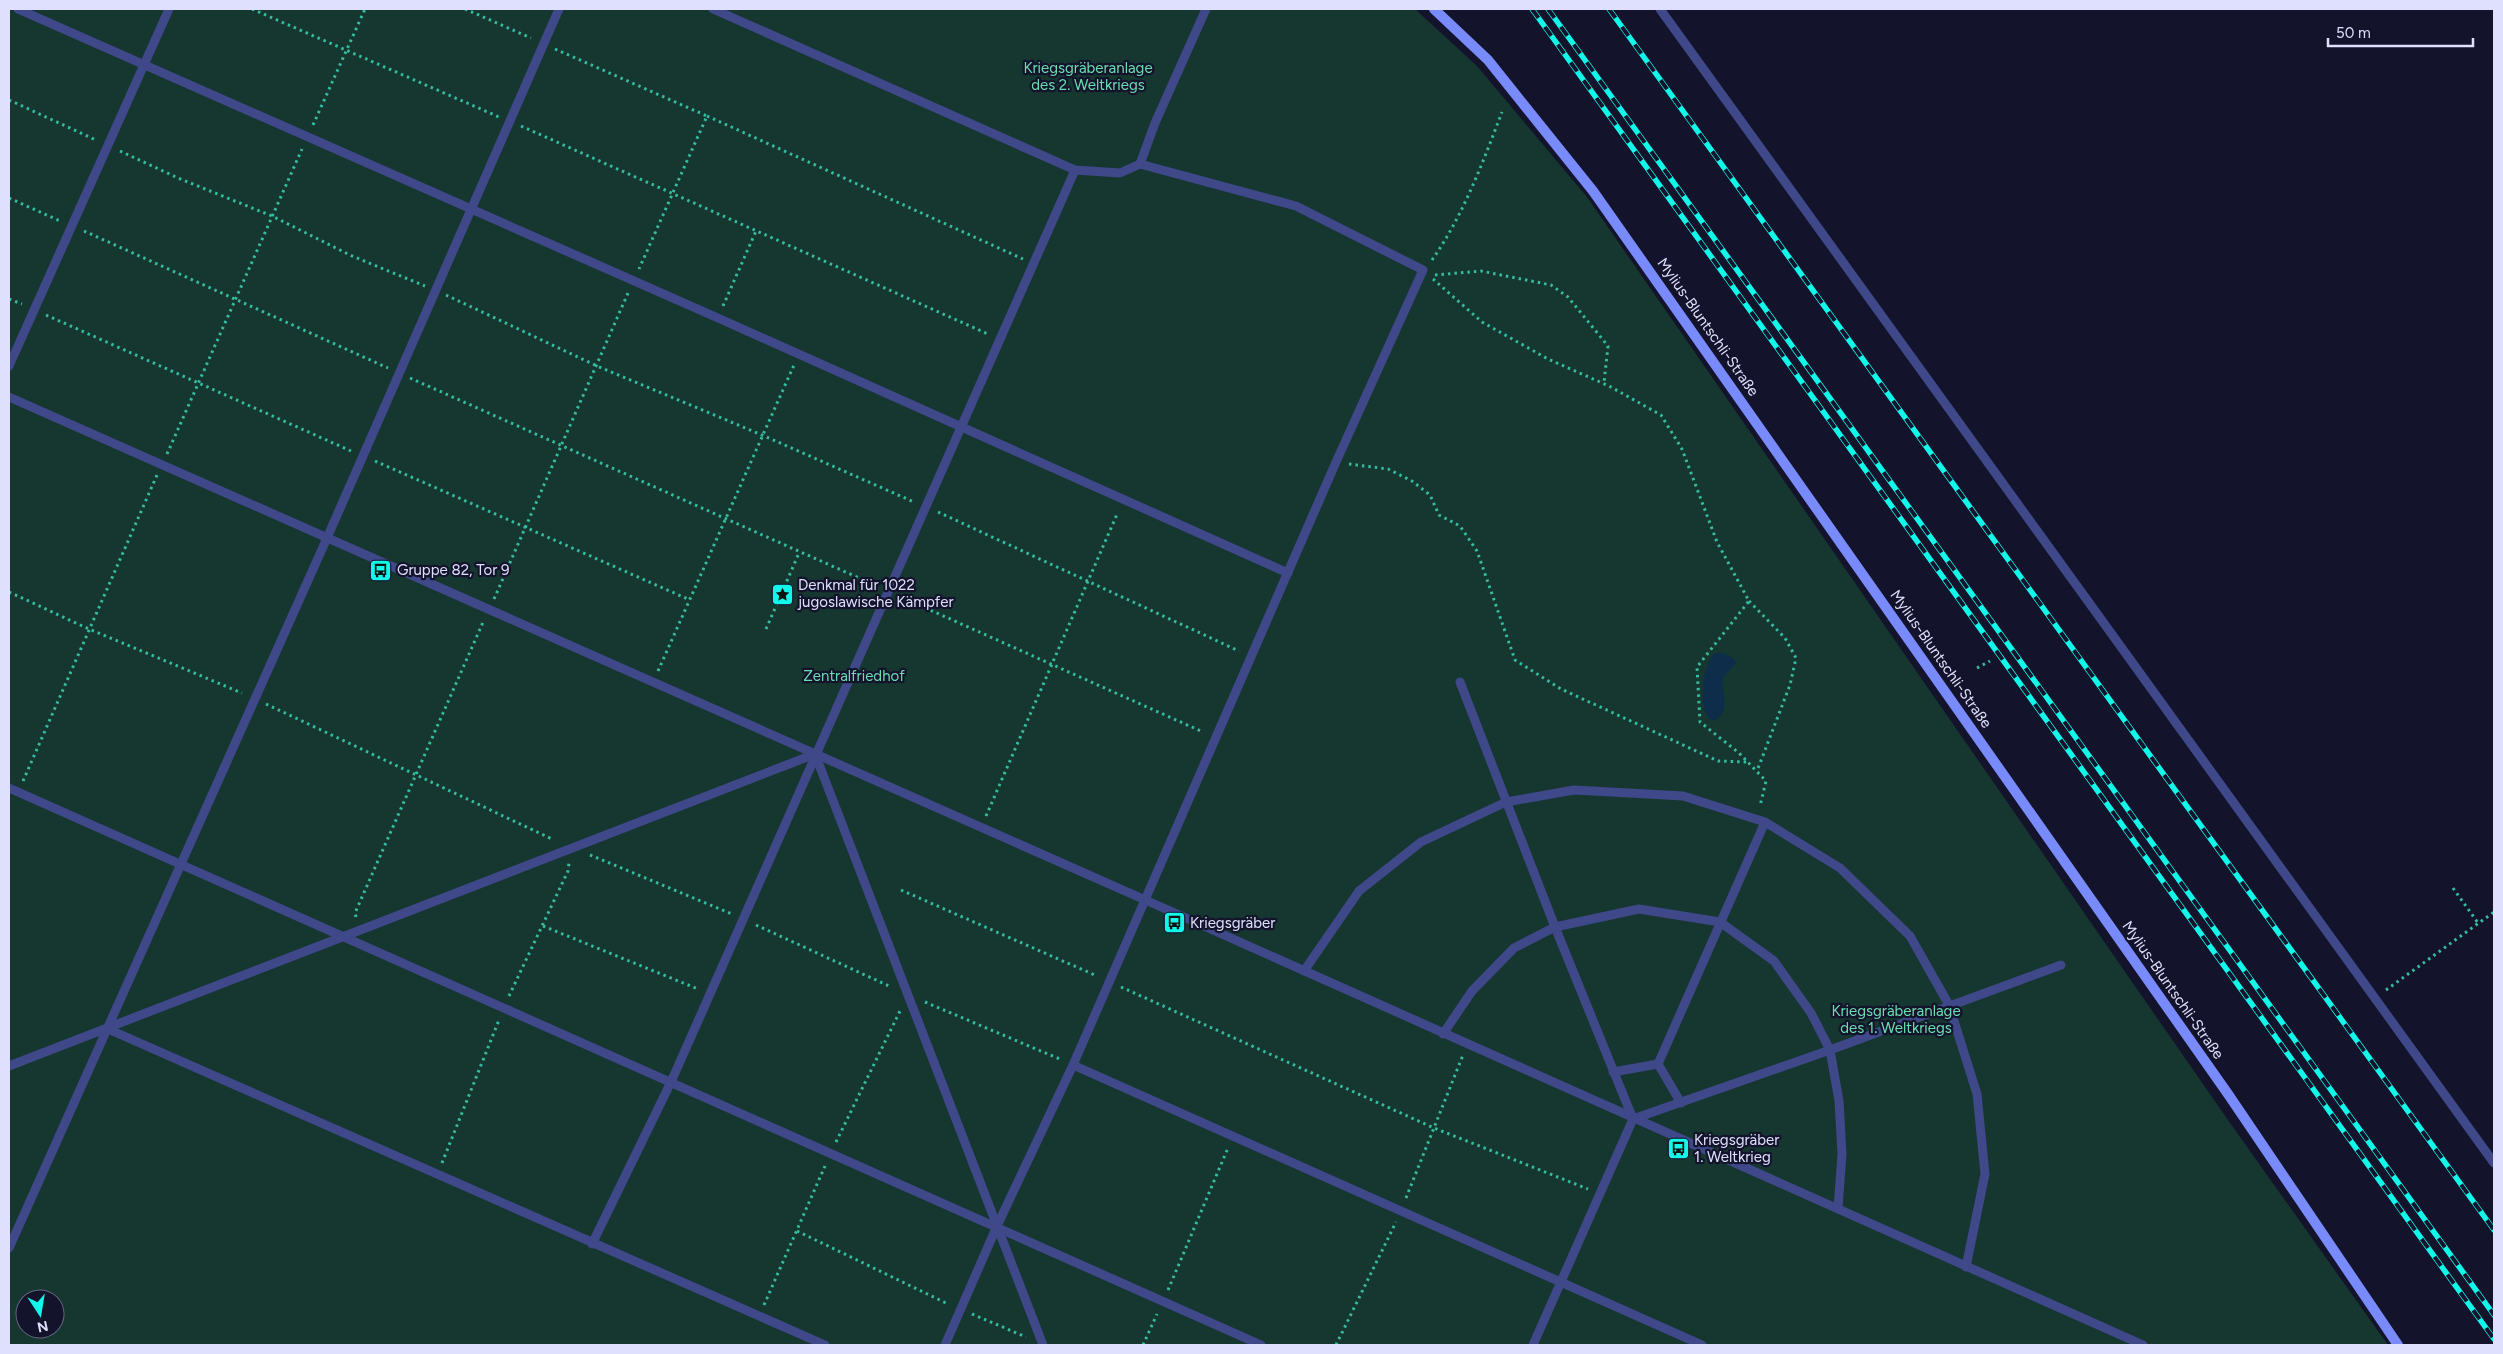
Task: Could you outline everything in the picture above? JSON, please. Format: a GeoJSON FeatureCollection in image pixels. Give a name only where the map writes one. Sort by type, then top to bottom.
{"type":"FeatureCollection","features":[{"type":"Feature","properties":{"kind":"street","name":"Mylius-Bluntschli-Straße"},"geometry":{"type":"LineString","coordinates":[[1434,9],[1488,60],[1593,191],[2228,1094],[2398,1345]]}},
{"type":"Feature","properties":{"kind":"lane"},"geometry":{"type":"LineString","coordinates":[[18,9],[718,318],[960,428],[1288,573]]}},
{"type":"Feature","properties":{"kind":"lane"},"geometry":{"type":"LineString","coordinates":[[9,366],[169,9]]}},
{"type":"Feature","properties":{"kind":"lane"},"geometry":{"type":"LineString","coordinates":[[9,1248],[327,538],[559,9]]}},
{"type":"Feature","properties":{"kind":"lane"},"geometry":{"type":"LineString","coordinates":[[713,9],[1075,170],[1120,173],[1140,164],[1296,206],[1423,270],[1336,462],[1073,1065],[997,1226],[945,1345]]}},
{"type":"Feature","properties":{"kind":"lane"},"geometry":{"type":"LineString","coordinates":[[1140,164],[1155,123],[1206,9]]}},
{"type":"Feature","properties":{"kind":"lane"},"geometry":{"type":"LineString","coordinates":[[1660,9],[2494,1163]]}},
{"type":"Feature","properties":{"kind":"lane"},"geometry":{"type":"LineString","coordinates":[[592,1244],[671,1082],[1075,170]]}},
{"type":"Feature","properties":{"kind":"lane"},"geometry":{"type":"LineString","coordinates":[[9,397],[1144,899],[1633,1119],[1838,1208],[2123,1341],[2143,1345]]}},
{"type":"Feature","properties":{"kind":"lane"},"geometry":{"type":"LineString","coordinates":[[1460,682],[1555,927],[1633,1119],[1533,1345]]}},
{"type":"Feature","properties":{"kind":"lane"},"geometry":{"type":"LineString","coordinates":[[9,1066],[108,1029],[340,936],[815,754]]}},
{"type":"Feature","properties":{"kind":"lane"},"geometry":{"type":"LineString","coordinates":[[815,754],[1043,1345]]}},
{"type":"Feature","properties":{"kind":"lane"},"geometry":{"type":"LineString","coordinates":[[9,788],[831,1152],[1261,1345]]}},
{"type":"Feature","properties":{"kind":"lane"},"geometry":{"type":"LineString","coordinates":[[1304,971],[1359,891],[1421,842],[1506,802],[1574,790],[1683,796],[1761,821],[1840,868],[1903,929],[1910,936],[1949,1004],[1977,1094],[1985,1174],[1966,1267]]}},
{"type":"Feature","properties":{"kind":"lane"},"geometry":{"type":"LineString","coordinates":[[1658,1064],[1720,922],[1761,821]]}},
{"type":"Feature","properties":{"kind":"lane"},"geometry":{"type":"LineString","coordinates":[[1443,1034],[1472,991],[1514,948],[1555,927],[1639,908],[1720,922],[1774,961],[1811,1013],[1830,1050],[1840,1119],[1842,1154],[1838,1208]]}},
{"type":"Feature","properties":{"kind":"lane"},"geometry":{"type":"LineString","coordinates":[[1633,1119],[1681,1104],[1949,1004],[2060,965]]}},
{"type":"Feature","properties":{"kind":"lane"},"geometry":{"type":"LineString","coordinates":[[108,1029],[592,1244],[825,1345]]}},
{"type":"Feature","properties":{"kind":"lane"},"geometry":{"type":"LineString","coordinates":[[1613,1072],[1658,1064]]}},
{"type":"Feature","properties":{"kind":"lane"},"geometry":{"type":"LineString","coordinates":[[1658,1064],[1681,1104]]}},
{"type":"Feature","properties":{"kind":"lane"},"geometry":{"type":"LineString","coordinates":[[1073,1065],[1702,1345]]}},
{"type":"Feature","properties":{"kind":"path"},"geometry":{"type":"LineString","coordinates":[[18,792],[234,299],[365,9]]}},
{"type":"Feature","properties":{"kind":"path"},"geometry":{"type":"LineString","coordinates":[[465,9],[1034,263]]}},
{"type":"Feature","properties":{"kind":"path"},"geometry":{"type":"LineString","coordinates":[[9,100],[178,178],[272,216],[352,256],[436,290],[597,366],[762,434],[925,506],[1251,657]]}},
{"type":"Feature","properties":{"kind":"path"},"geometry":{"type":"LineString","coordinates":[[1423,270],[1446,240],[1487,152],[1502,112]]}},
{"type":"Feature","properties":{"kind":"path"},"geometry":{"type":"LineString","coordinates":[[359,929],[355,913],[707,116]]}},
{"type":"Feature","properties":{"kind":"path"},"geometry":{"type":"LineString","coordinates":[[9,198],[725,518],[799,553],[1215,737]]}},
{"type":"Feature","properties":{"kind":"path"},"geometry":{"type":"LineString","coordinates":[[718,318],[756,231],[1000,339]]}},
{"type":"Feature","properties":{"kind":"path"},"geometry":{"type":"LineString","coordinates":[[1604,383],[1608,346],[1568,297],[1551,285],[1481,270],[1430,276],[1482,322],[1548,359],[1604,383],[1661,414],[1682,449],[1717,542],[1749,601],[1785,638],[1796,658],[1790,685],[1757,772]]}},
{"type":"Feature","properties":{"kind":"path"},"geometry":{"type":"LineString","coordinates":[[653,682],[798,355]]}},
{"type":"Feature","properties":{"kind":"path"},"geometry":{"type":"LineString","coordinates":[[1336,462],[1388,469],[1412,481],[1430,495],[1439,515],[1460,526],[1477,551],[1515,660],[1561,689],[1718,761],[1748,762]]}},
{"type":"Feature","properties":{"kind":"path"},"geometry":{"type":"LineString","coordinates":[[981,828],[1123,500]]}},
{"type":"Feature","properties":{"kind":"path"},"geometry":{"type":"LineString","coordinates":[[766,629],[799,553]]}},
{"type":"Feature","properties":{"kind":"path"},"geometry":{"type":"LineString","coordinates":[[9,592],[89,629],[255,698],[417,773],[571,848]]}},
{"type":"Feature","properties":{"kind":"path"},"geometry":{"type":"LineString","coordinates":[[1749,601],[1697,667],[1700,722],[1748,762],[1766,781],[1761,821]]}},
{"type":"Feature","properties":{"kind":"path"},"geometry":{"type":"LineString","coordinates":[[1977,668],[1990,660]]}},
{"type":"Feature","properties":{"kind":"path"},"geometry":{"type":"LineString","coordinates":[[2453,888],[2478,924]]}},
{"type":"Feature","properties":{"kind":"path"},"geometry":{"type":"LineString","coordinates":[[901,890],[1109,981],[1434,1128],[1600,1194]]}},
{"type":"Feature","properties":{"kind":"path"},"geometry":{"type":"LineString","coordinates":[[2386,991],[2494,912]]}},
{"type":"Feature","properties":{"kind":"path"},"geometry":{"type":"LineString","coordinates":[[543,926],[710,994]]}},
{"type":"Feature","properties":{"kind":"path"},"geometry":{"type":"LineString","coordinates":[[759,1317],[831,1152],[908,995],[1073,1065]]}},
{"type":"Feature","properties":{"kind":"path"},"geometry":{"type":"LineString","coordinates":[[1143,1345],[1233,1136]]}},
{"type":"Feature","properties":{"kind":"path"},"geometry":{"type":"LineString","coordinates":[[797,1231],[961,1310],[1043,1345]]}},
{"type":"Feature","properties":{"kind":"green space","name":"Zentralfriedhof"},"geometry":{"type":"Polygon","coordinates":[[[9,9],[1415,9],[1477,66],[1587,197],[2228,1120],[2388,1345],[9,1345],[9,9]]]}},
{"type":"Feature","properties":{"kind":"water"},"geometry":{"type":"Polygon","coordinates":[[[1715,653],[1727,655],[1736,663],[1723,678],[1725,701],[1723,711],[1715,721],[1708,718],[1705,711],[1703,684],[1707,666],[1715,653]]]}},
{"type":"Feature","properties":{"kind":"railway"},"geometry":{"type":"LineString","coordinates":[[1532,9],[2494,1339]]}},
{"type":"Feature","properties":{"kind":"railway"},"geometry":{"type":"LineString","coordinates":[[1548,9],[2494,1315]]}},
{"type":"Feature","properties":{"kind":"railway"},"geometry":{"type":"LineString","coordinates":[[1609,9],[2494,1230]]}},
{"type":"Feature","properties":{"kind":"place","name":"Gruppe 82, Tor 9"},"geometry":{"type":"Point","coordinates":[381,570]}},
{"type":"Feature","properties":{"kind":"place","name":"Denkmal für 1022 jugoslawische Kämpfer"},"geometry":{"type":"Point","coordinates":[782,594]}},
{"type":"Feature","properties":{"kind":"place","name":"Kriegsgräber"},"geometry":{"type":"Point","coordinates":[1174,923]}},
{"type":"Feature","properties":{"kind":"place","name":"Kriegsgräber 1. Weltkrieg"},"geometry":{"type":"Point","coordinates":[1678,1149]}},
{"type":"Feature","properties":{"kind":"park label","name":"Kriegsgräberanlage des 2. Weltkriegs"},"geometry":{"type":"Point","coordinates":[1088,76]}},
{"type":"Feature","properties":{"kind":"park label","name":"Kriegsgräberanlage des 1. Weltkriegs"},"geometry":{"type":"Point","coordinates":[1896,1020]}}]}
